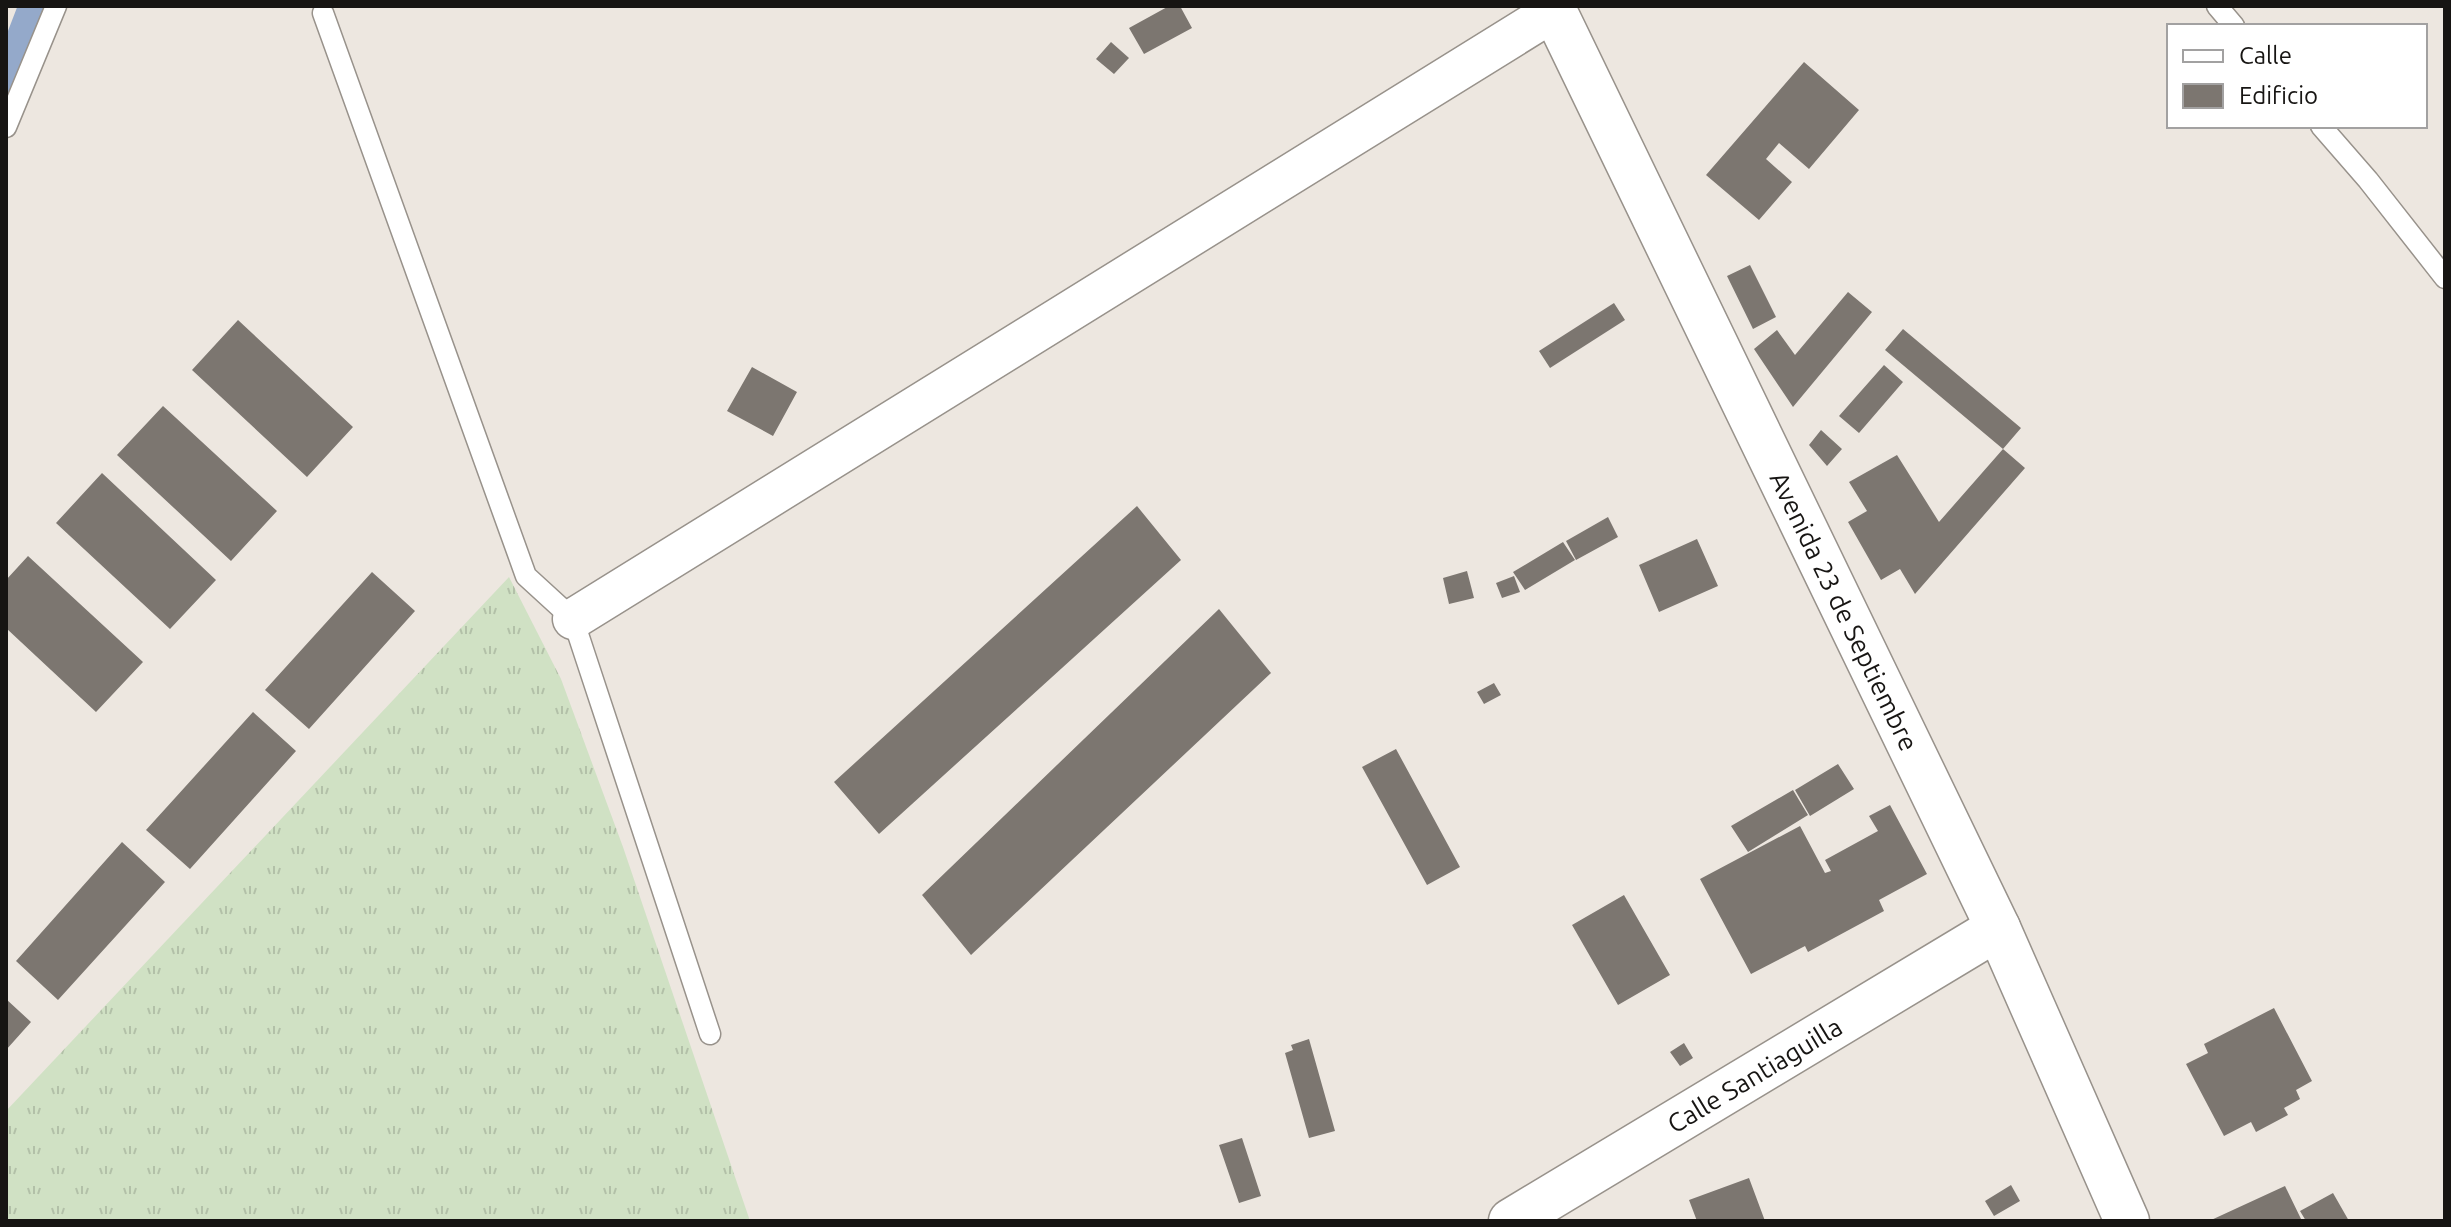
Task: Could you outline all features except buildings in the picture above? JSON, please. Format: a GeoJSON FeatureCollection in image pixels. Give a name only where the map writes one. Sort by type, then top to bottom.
{"type":"FeatureCollection","features":[{"type":"Feature","properties":{"kind":"main road","name":"Avenida 23 de Septiembre"},"geometry":{"type":"LineString","coordinates":[[1553,9],[1998,928],[2127,1221]]}},
{"type":"Feature","properties":{"kind":"main road","name":"Calle Santiaguilla"},"geometry":{"type":"LineString","coordinates":[[1511,1221],[1998,928]]}},
{"type":"Feature","properties":{"kind":"street"},"geometry":{"type":"LineString","coordinates":[[573,619],[1553,9]]}},
{"type":"Feature","properties":{"kind":"lane"},"geometry":{"type":"LineString","coordinates":[[6,127],[56,6]]}},
{"type":"Feature","properties":{"kind":"lane"},"geometry":{"type":"LineString","coordinates":[[2217,6],[2232,24]]}},
{"type":"Feature","properties":{"kind":"lane"},"geometry":{"type":"LineString","coordinates":[[323,13],[526,576],[573,619],[710,1034]]}},
{"type":"Feature","properties":{"kind":"lane"},"geometry":{"type":"LineString","coordinates":[[2323,128],[2445,278]]}},
{"type":"Feature","properties":{"kind":"green space"},"geometry":{"type":"Polygon","coordinates":[[[509,577],[561,679],[623,847],[750,1221],[6,1221],[6,1111],[509,577]]]}},
{"type":"Feature","properties":{"kind":"waterway"},"geometry":{"type":"LineString","coordinates":[[6,92],[39,6]]}}]}
